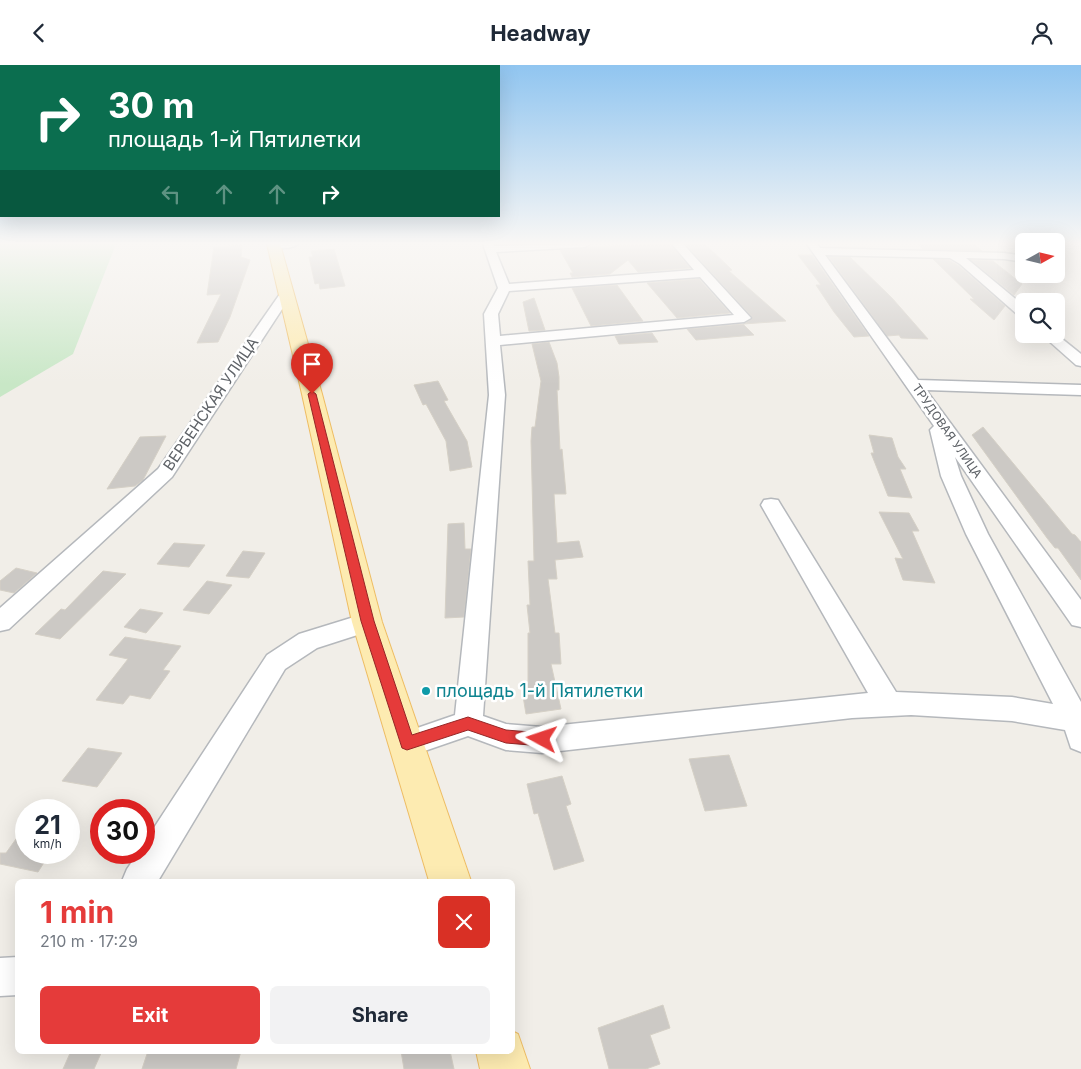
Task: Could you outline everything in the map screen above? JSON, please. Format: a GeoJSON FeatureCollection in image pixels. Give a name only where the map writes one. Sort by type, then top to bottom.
{"type":"FeatureCollection","features":[{"type":"Feature","properties":{"kind":"main road"},"geometry":{"type":"LineString","coordinates":[[285,291],[368,621],[449,879]]}},
{"type":"Feature","properties":{"kind":"main road"},"geometry":{"type":"LineString","coordinates":[[502,1054],[505,1069]]}},
{"type":"Feature","properties":{"kind":"street"},"geometry":{"type":"LineString","coordinates":[[468,723],[497,395],[491,314],[503,291]]}},
{"type":"Feature","properties":{"kind":"street"},"geometry":{"type":"LineString","coordinates":[[493,341],[744,318],[719,291]]}},
{"type":"Feature","properties":{"kind":"street","name":"ТРУДОВАЯ УЛИЦА"},"geometry":{"type":"LineString","coordinates":[[847,291],[1014,528],[1081,618]]}},
{"type":"Feature","properties":{"kind":"street"},"geometry":{"type":"LineString","coordinates":[[998,291],[1015,305]]}},
{"type":"Feature","properties":{"kind":"street","name":"ВЕРБЕНСКАЯ УЛИЦА"},"geometry":{"type":"LineString","coordinates":[[0,622],[165,473],[286,294]]}},
{"type":"Feature","properties":{"kind":"street"},"geometry":{"type":"LineString","coordinates":[[1059,343],[1081,362]]}},
{"type":"Feature","properties":{"kind":"street"},"geometry":{"type":"LineString","coordinates":[[915,385],[1081,390]]}},
{"type":"Feature","properties":{"kind":"street"},"geometry":{"type":"LineString","coordinates":[[935,414],[951,476],[977,534],[1079,726]]}},
{"type":"Feature","properties":{"kind":"street"},"geometry":{"type":"LineString","coordinates":[[771,505],[889,704]]}},
{"type":"Feature","properties":{"kind":"street"},"geometry":{"type":"LineString","coordinates":[[140,879],[276,662],[291,649],[311,638],[368,621]]}},
{"type":"Feature","properties":{"kind":"street"},"geometry":{"type":"LineString","coordinates":[[407,744],[468,723],[506,737],[542,739],[852,706],[889,704],[957,704],[1012,709],[1079,726]]}},
{"type":"Feature","properties":{"kind":"street"},"geometry":{"type":"LineString","coordinates":[[0,977],[15,977]]}},
{"type":"Feature","properties":{"kind":"green space"},"geometry":{"type":"Polygon","coordinates":[[[0,291],[98,291],[73,354],[0,397],[0,291]]]}},
{"type":"Feature","properties":{"kind":"building"},"geometry":{"type":"Polygon","coordinates":[[[208,291],[239,291],[230,317],[218,342],[197,343],[221,294],[207,295],[208,291]]]}},
{"type":"Feature","properties":{"kind":"building"},"geometry":{"type":"Polygon","coordinates":[[[573,291],[621,291],[643,321],[591,326],[573,291]]]}},
{"type":"Feature","properties":{"kind":"building"},"geometry":{"type":"Polygon","coordinates":[[[654,291],[710,291],[730,313],[677,318],[654,291]]]}},
{"type":"Feature","properties":{"kind":"building"},"geometry":{"type":"Polygon","coordinates":[[[728,291],[752,291],[786,321],[744,324],[753,318],[728,291]]]}},
{"type":"Feature","properties":{"kind":"building"},"geometry":{"type":"Polygon","coordinates":[[[820,291],[837,291],[869,336],[854,337],[820,291]]]}},
{"type":"Feature","properties":{"kind":"building"},"geometry":{"type":"Polygon","coordinates":[[[854,291],[885,291],[928,339],[901,338],[899,335],[887,336],[854,291]]]}},
{"type":"Feature","properties":{"kind":"building"},"geometry":{"type":"Polygon","coordinates":[[[966,291],[988,291],[1005,306],[994,320],[970,299],[974,299],[966,291]]]}},
{"type":"Feature","properties":{"kind":"building"},"geometry":{"type":"Polygon","coordinates":[[[1009,291],[1017,291],[1014,295],[1009,291]]]}},
{"type":"Feature","properties":{"kind":"building"},"geometry":{"type":"Polygon","coordinates":[[[534,298],[545,330],[529,331],[523,302],[534,298]]]}},
{"type":"Feature","properties":{"kind":"building"},"geometry":{"type":"Polygon","coordinates":[[[743,324],[754,335],[696,340],[687,329],[743,324]]]}},
{"type":"Feature","properties":{"kind":"building"},"geometry":{"type":"Polygon","coordinates":[[[652,333],[658,342],[619,344],[615,336],[652,333]]]}},
{"type":"Feature","properties":{"kind":"building"},"geometry":{"type":"Polygon","coordinates":[[[549,342],[557,363],[559,377],[559,390],[557,390],[560,450],[562,449],[566,494],[554,494],[557,543],[579,541],[583,557],[555,560],[557,579],[548,579],[555,633],[559,633],[561,664],[551,664],[561,709],[526,714],[521,684],[528,683],[528,633],[530,633],[527,605],[530,605],[528,561],[534,561],[531,441],[532,427],[535,427],[541,381],[532,344],[549,342]]]}},
{"type":"Feature","properties":{"kind":"building"},"geometry":{"type":"Polygon","coordinates":[[[438,381],[448,400],[444,401],[467,441],[472,467],[450,471],[446,441],[426,404],[423,405],[414,385],[438,381]]]}},
{"type":"Feature","properties":{"kind":"building"},"geometry":{"type":"Polygon","coordinates":[[[983,427],[1072,534],[1081,542],[1081,580],[1058,548],[1055,548],[1047,538],[972,435],[983,427]]]}},
{"type":"Feature","properties":{"kind":"building"},"geometry":{"type":"Polygon","coordinates":[[[869,435],[892,438],[898,457],[906,469],[900,469],[912,498],[888,496],[871,453],[874,453],[869,435]]]}},
{"type":"Feature","properties":{"kind":"building"},"geometry":{"type":"Polygon","coordinates":[[[166,436],[143,480],[135,486],[107,489],[140,437],[166,436]]]}},
{"type":"Feature","properties":{"kind":"building"},"geometry":{"type":"Polygon","coordinates":[[[879,512],[909,513],[919,531],[912,531],[935,583],[903,580],[895,558],[903,559],[879,512]]]}},
{"type":"Feature","properties":{"kind":"building"},"geometry":{"type":"Polygon","coordinates":[[[464,523],[465,549],[471,549],[464,617],[445,618],[448,524],[464,523]]]}},
{"type":"Feature","properties":{"kind":"building"},"geometry":{"type":"Polygon","coordinates":[[[174,543],[205,545],[189,567],[157,564],[174,543]]]}},
{"type":"Feature","properties":{"kind":"building"},"geometry":{"type":"Polygon","coordinates":[[[243,551],[265,553],[249,578],[226,576],[243,551]]]}},
{"type":"Feature","properties":{"kind":"building"},"geometry":{"type":"Polygon","coordinates":[[[16,568],[37,573],[14,593],[0,590],[0,581],[16,568]]]}},
{"type":"Feature","properties":{"kind":"building"},"geometry":{"type":"Polygon","coordinates":[[[103,571],[126,574],[60,639],[35,634],[61,609],[65,610],[103,571]]]}},
{"type":"Feature","properties":{"kind":"building"},"geometry":{"type":"Polygon","coordinates":[[[207,581],[232,585],[209,614],[183,610],[207,581]]]}},
{"type":"Feature","properties":{"kind":"building"},"geometry":{"type":"Polygon","coordinates":[[[140,609],[163,613],[146,633],[124,627],[140,609]]]}},
{"type":"Feature","properties":{"kind":"building"},"geometry":{"type":"Polygon","coordinates":[[[125,637],[181,646],[163,670],[170,671],[150,699],[130,695],[123,704],[96,700],[128,659],[109,655],[125,637]]]}},
{"type":"Feature","properties":{"kind":"building"},"geometry":{"type":"Polygon","coordinates":[[[88,748],[122,753],[97,787],[62,781],[88,748]]]}},
{"type":"Feature","properties":{"kind":"building"},"geometry":{"type":"Polygon","coordinates":[[[729,755],[747,806],[705,811],[689,759],[729,755]]]}},
{"type":"Feature","properties":{"kind":"building"},"geometry":{"type":"Polygon","coordinates":[[[562,776],[571,804],[566,806],[584,861],[554,870],[538,813],[534,814],[527,784],[562,776]]]}},
{"type":"Feature","properties":{"kind":"building"},"geometry":{"type":"Polygon","coordinates":[[[15,840],[15,864],[43,864],[38,872],[0,864],[0,853],[6,853],[15,840]]]}},
{"type":"Feature","properties":{"kind":"building"},"geometry":{"type":"Polygon","coordinates":[[[663,1005],[670,1028],[650,1035],[660,1064],[646,1069],[609,1069],[598,1028],[663,1005]]]}},
{"type":"Feature","properties":{"kind":"building"},"geometry":{"type":"Polygon","coordinates":[[[70,1054],[101,1054],[94,1069],[63,1069],[70,1054]]]}},
{"type":"Feature","properties":{"kind":"building"},"geometry":{"type":"Polygon","coordinates":[[[147,1054],[240,1054],[236,1069],[142,1069],[147,1054]]]}},
{"type":"Feature","properties":{"kind":"building"},"geometry":{"type":"Polygon","coordinates":[[[402,1054],[451,1054],[454,1069],[404,1069],[402,1054]]]}},
{"type":"Feature","properties":{"kind":"place","name":"площадь 1-й Пятилетки"},"geometry":{"type":"Point","coordinates":[426,691]}},
{"type":"Feature","properties":{"kind":"route"},"geometry":{"type":"LineString","coordinates":[[312,394],[368,621],[407,744],[468,723],[506,737],[542,739]]}}]}
